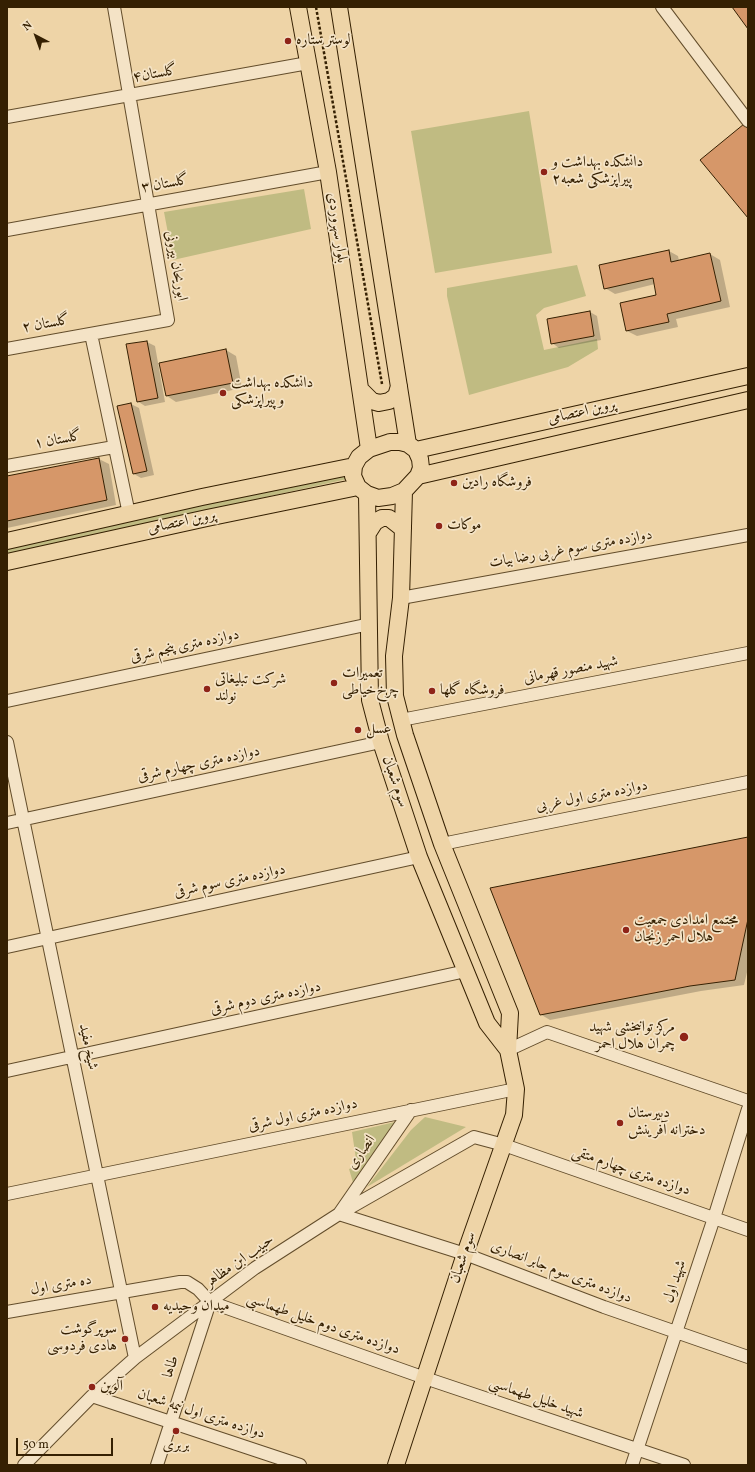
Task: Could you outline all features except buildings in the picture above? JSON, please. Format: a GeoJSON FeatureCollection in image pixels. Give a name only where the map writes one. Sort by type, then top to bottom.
{"type":"FeatureCollection","features":[{"type":"Feature","properties":{"kind":"main road","name":"بلوار سهروردی"},"geometry":{"type":"LineString","coordinates":[[298,7],[328,172],[369,449]]}},
{"type":"Feature","properties":{"kind":"main road"},"geometry":{"type":"LineString","coordinates":[[339,7],[399,386],[412,447],[420,458],[421,468],[418,476],[404,491],[392,496],[378,498],[363,491],[353,476],[354,466],[359,457],[369,449],[390,442],[412,447]]}},
{"type":"Feature","properties":{"kind":"main road","name":"پروین اعتصامی"},"geometry":{"type":"LineString","coordinates":[[412,447],[748,376]]}},
{"type":"Feature","properties":{"kind":"main road"},"geometry":{"type":"LineString","coordinates":[[360,389],[372,401],[379,403],[388,401],[396,396],[399,386]]}},
{"type":"Feature","properties":{"kind":"main road","name":"پروین اعتصامی"},"geometry":{"type":"LineString","coordinates":[[418,476],[748,400]]}},
{"type":"Feature","properties":{"kind":"main road","name":"پروین اعتصامی"},"geometry":{"type":"LineString","coordinates":[[7,541],[354,466]]}},
{"type":"Feature","properties":{"kind":"main road","name":"پروین اعتصامی"},"geometry":{"type":"LineString","coordinates":[[7,562],[207,518],[363,491]]}},
{"type":"Feature","properties":{"kind":"main road","name":"سوم شعبان"},"geometry":{"type":"LineString","coordinates":[[363,491],[368,533],[370,700],[381,742],[420,857],[487,1023],[508,1050]]}},
{"type":"Feature","properties":{"kind":"main road","name":"سوم شعبان"},"geometry":{"type":"LineString","coordinates":[[396,1465],[465,1254],[514,1115],[516,1088],[508,1050],[510,1013],[442,844],[401,720],[395,696],[394,656],[401,598],[404,491]]}},
{"type":"Feature","properties":{"kind":"main road"},"geometry":{"type":"LineString","coordinates":[[368,533],[375,522],[382,518],[389,518],[403,529]]}},
{"type":"Feature","properties":{"kind":"street","name":"ابوریحان بیرونی"},"geometry":{"type":"LineString","coordinates":[[91,334],[168,320],[114,7]]}},
{"type":"Feature","properties":{"kind":"street"},"geometry":{"type":"LineString","coordinates":[[662,7],[748,121]]}},
{"type":"Feature","properties":{"kind":"street","name":"گلستان۴"},"geometry":{"type":"LineString","coordinates":[[7,117],[308,63]]}},
{"type":"Feature","properties":{"kind":"street","name":"گلستان ۳"},"geometry":{"type":"LineString","coordinates":[[7,230],[328,172]]}},
{"type":"Feature","properties":{"kind":"street"},"geometry":{"type":"LineString","coordinates":[[91,334],[129,514]]}},
{"type":"Feature","properties":{"kind":"street","name":"گلستان ۲"},"geometry":{"type":"LineString","coordinates":[[7,349],[91,334]]}},
{"type":"Feature","properties":{"kind":"street","name":"گلستان ۱"},"geometry":{"type":"LineString","coordinates":[[7,466],[114,447]]}},
{"type":"Feature","properties":{"kind":"street","name":"دوازده متری سوم غربی رضا بیات"},"geometry":{"type":"LineString","coordinates":[[401,598],[748,535]]}},
{"type":"Feature","properties":{"kind":"street","name":"دوازده متری پنجم شرقی"},"geometry":{"type":"LineString","coordinates":[[7,701],[370,624]]}},
{"type":"Feature","properties":{"kind":"street","name":"شهید منصور قهرمانی"},"geometry":{"type":"LineString","coordinates":[[401,720],[748,653]]}},
{"type":"Feature","properties":{"kind":"street","name":"شیخ مفید"},"geometry":{"type":"LineString","coordinates":[[7,742],[135,1358]]}},
{"type":"Feature","properties":{"kind":"street","name":"دوازده متری چهارم شرقی"},"geometry":{"type":"LineString","coordinates":[[7,823],[381,742]]}},
{"type":"Feature","properties":{"kind":"street","name":"دوازده متری اول غربی"},"geometry":{"type":"LineString","coordinates":[[442,844],[748,782]]}},
{"type":"Feature","properties":{"kind":"street","name":"دوازده متری سوم شرقی"},"geometry":{"type":"LineString","coordinates":[[7,948],[420,857]]}},
{"type":"Feature","properties":{"kind":"street","name":"دوازده متری دوم شرقی"},"geometry":{"type":"LineString","coordinates":[[7,1072],[466,971]]}},
{"type":"Feature","properties":{"kind":"street"},"geometry":{"type":"LineString","coordinates":[[508,1050],[547,1032],[748,1100]]}},
{"type":"Feature","properties":{"kind":"street","name":"دوازده متری اول شرقی"},"geometry":{"type":"LineString","coordinates":[[97,1175],[516,1088]]}},
{"type":"Feature","properties":{"kind":"street","name":"شهید اول"},"geometry":{"type":"LineString","coordinates":[[632,1465],[714,1218],[748,1109]]}},
{"type":"Feature","properties":{"kind":"street","name":"انصاری"},"geometry":{"type":"LineString","coordinates":[[339,1214],[411,1110]]}},
{"type":"Feature","properties":{"kind":"street","name":"حبیب ابن مظاهر"},"geometry":{"type":"LineString","coordinates":[[24,1465],[92,1396],[135,1358],[256,1268],[339,1214],[474,1137],[504,1145]]}},
{"type":"Feature","properties":{"kind":"street","name":"دوازده متری چهارم متقی"},"geometry":{"type":"LineString","coordinates":[[504,1145],[748,1230]]}},
{"type":"Feature","properties":{"kind":"street"},"geometry":{"type":"LineString","coordinates":[[7,1194],[97,1175]]}},
{"type":"Feature","properties":{"kind":"street","name":"دوازده متری سوم جابر انصاری"},"geometry":{"type":"LineString","coordinates":[[339,1214],[465,1254],[604,1307],[748,1357]]}},
{"type":"Feature","properties":{"kind":"street","name":"ده متری اول"},"geometry":{"type":"LineString","coordinates":[[7,1312],[180,1282],[187,1282],[198,1289],[210,1302]]}},
{"type":"Feature","properties":{"kind":"street","name":"دوازده متری دوم خلیل طهماسبی"},"geometry":{"type":"LineString","coordinates":[[210,1302],[425,1378]]}},
{"type":"Feature","properties":{"kind":"street","name":"طاها"},"geometry":{"type":"LineString","coordinates":[[157,1465],[210,1302]]}},
{"type":"Feature","properties":{"kind":"street","name":"شهید خلیل طهماسبی"},"geometry":{"type":"LineString","coordinates":[[425,1378],[637,1449]]}},
{"type":"Feature","properties":{"kind":"street","name":"دوازده متری اول نیمه شعبان"},"geometry":{"type":"LineString","coordinates":[[92,1396],[300,1465]]}},
{"type":"Feature","properties":{"kind":"street"},"geometry":{"type":"LineString","coordinates":[[637,1449],[684,1465]]}},
{"type":"Feature","properties":{"kind":"path"},"geometry":{"type":"LineString","coordinates":[[316,7],[382,384]]}},
{"type":"Feature","properties":{"kind":"shaded area"},"geometry":{"type":"Polygon","coordinates":[[[529,111],[552,253],[435,273],[411,131],[529,111]]]}},
{"type":"Feature","properties":{"kind":"shaded area"},"geometry":{"type":"Polygon","coordinates":[[[304,189],[311,229],[173,260],[164,212],[304,189]]]}},
{"type":"Feature","properties":{"kind":"shaded area"},"geometry":{"type":"Polygon","coordinates":[[[577,265],[586,296],[544,308],[536,315],[544,350],[597,339],[598,349],[568,367],[469,395],[447,296],[447,288],[577,265]]]}},
{"type":"Feature","properties":{"kind":"shaded area"},"geometry":{"type":"Polygon","coordinates":[[[352,470],[352,478],[7,554],[7,547],[352,470]]]}},
{"type":"Feature","properties":{"kind":"shaded area"},"geometry":{"type":"Polygon","coordinates":[[[425,1117],[466,1127],[367,1187],[411,1130],[425,1117]]]}},
{"type":"Feature","properties":{"kind":"shaded area"},"geometry":{"type":"Polygon","coordinates":[[[395,1122],[354,1186],[349,1169],[357,1166],[352,1132],[395,1122]]]}},
{"type":"Feature","properties":{"kind":"place","name":"لوستر ستاره"},"geometry":{"type":"Point","coordinates":[288,41]}},
{"type":"Feature","properties":{"kind":"place","name":"دانشکده بهداشت و پیراپزشکى شعبه۲"},"geometry":{"type":"Point","coordinates":[544,172]}},
{"type":"Feature","properties":{"kind":"place","name":"دانشکده بهداشت و پیراپزشکی"},"geometry":{"type":"Point","coordinates":[223,393]}},
{"type":"Feature","properties":{"kind":"place","name":"فروشگاه رادین"},"geometry":{"type":"Point","coordinates":[454,483]}},
{"type":"Feature","properties":{"kind":"place","name":"موکات"},"geometry":{"type":"Point","coordinates":[439,526]}},
{"type":"Feature","properties":{"kind":"place","name":"تعمیرات چرخ‌خیاطی"},"geometry":{"type":"Point","coordinates":[334,683]}},
{"type":"Feature","properties":{"kind":"place","name":"شرکت تبلیغاتی نولند"},"geometry":{"type":"Point","coordinates":[207,689]}},
{"type":"Feature","properties":{"kind":"place","name":"فروشگاه گلها"},"geometry":{"type":"Point","coordinates":[432,691]}},
{"type":"Feature","properties":{"kind":"place","name":"عسل"},"geometry":{"type":"Point","coordinates":[358,730]}},
{"type":"Feature","properties":{"kind":"place","name":"مجتمع امدادی جمعیت هلال احمر زنجان"},"geometry":{"type":"Point","coordinates":[626,930]}},
{"type":"Feature","properties":{"kind":"place","name":"مرکز توانبخشی شهید چمران هلال احمر"},"geometry":{"type":"Point","coordinates":[684,1037]}},
{"type":"Feature","properties":{"kind":"place","name":"دبیرستان دخترانه آفرینش"},"geometry":{"type":"Point","coordinates":[620,1123]}},
{"type":"Feature","properties":{"kind":"place","name":"میدان وحیدیه"},"geometry":{"type":"Point","coordinates":[155,1307]}},
{"type":"Feature","properties":{"kind":"place","name":"سوپرگوشت هادی فردوسی"},"geometry":{"type":"Point","coordinates":[125,1339]}},
{"type":"Feature","properties":{"kind":"place","name":"آلوپن"},"geometry":{"type":"Point","coordinates":[92,1387]}},
{"type":"Feature","properties":{"kind":"place","name":"بربری"},"geometry":{"type":"Point","coordinates":[176,1431]}}]}
